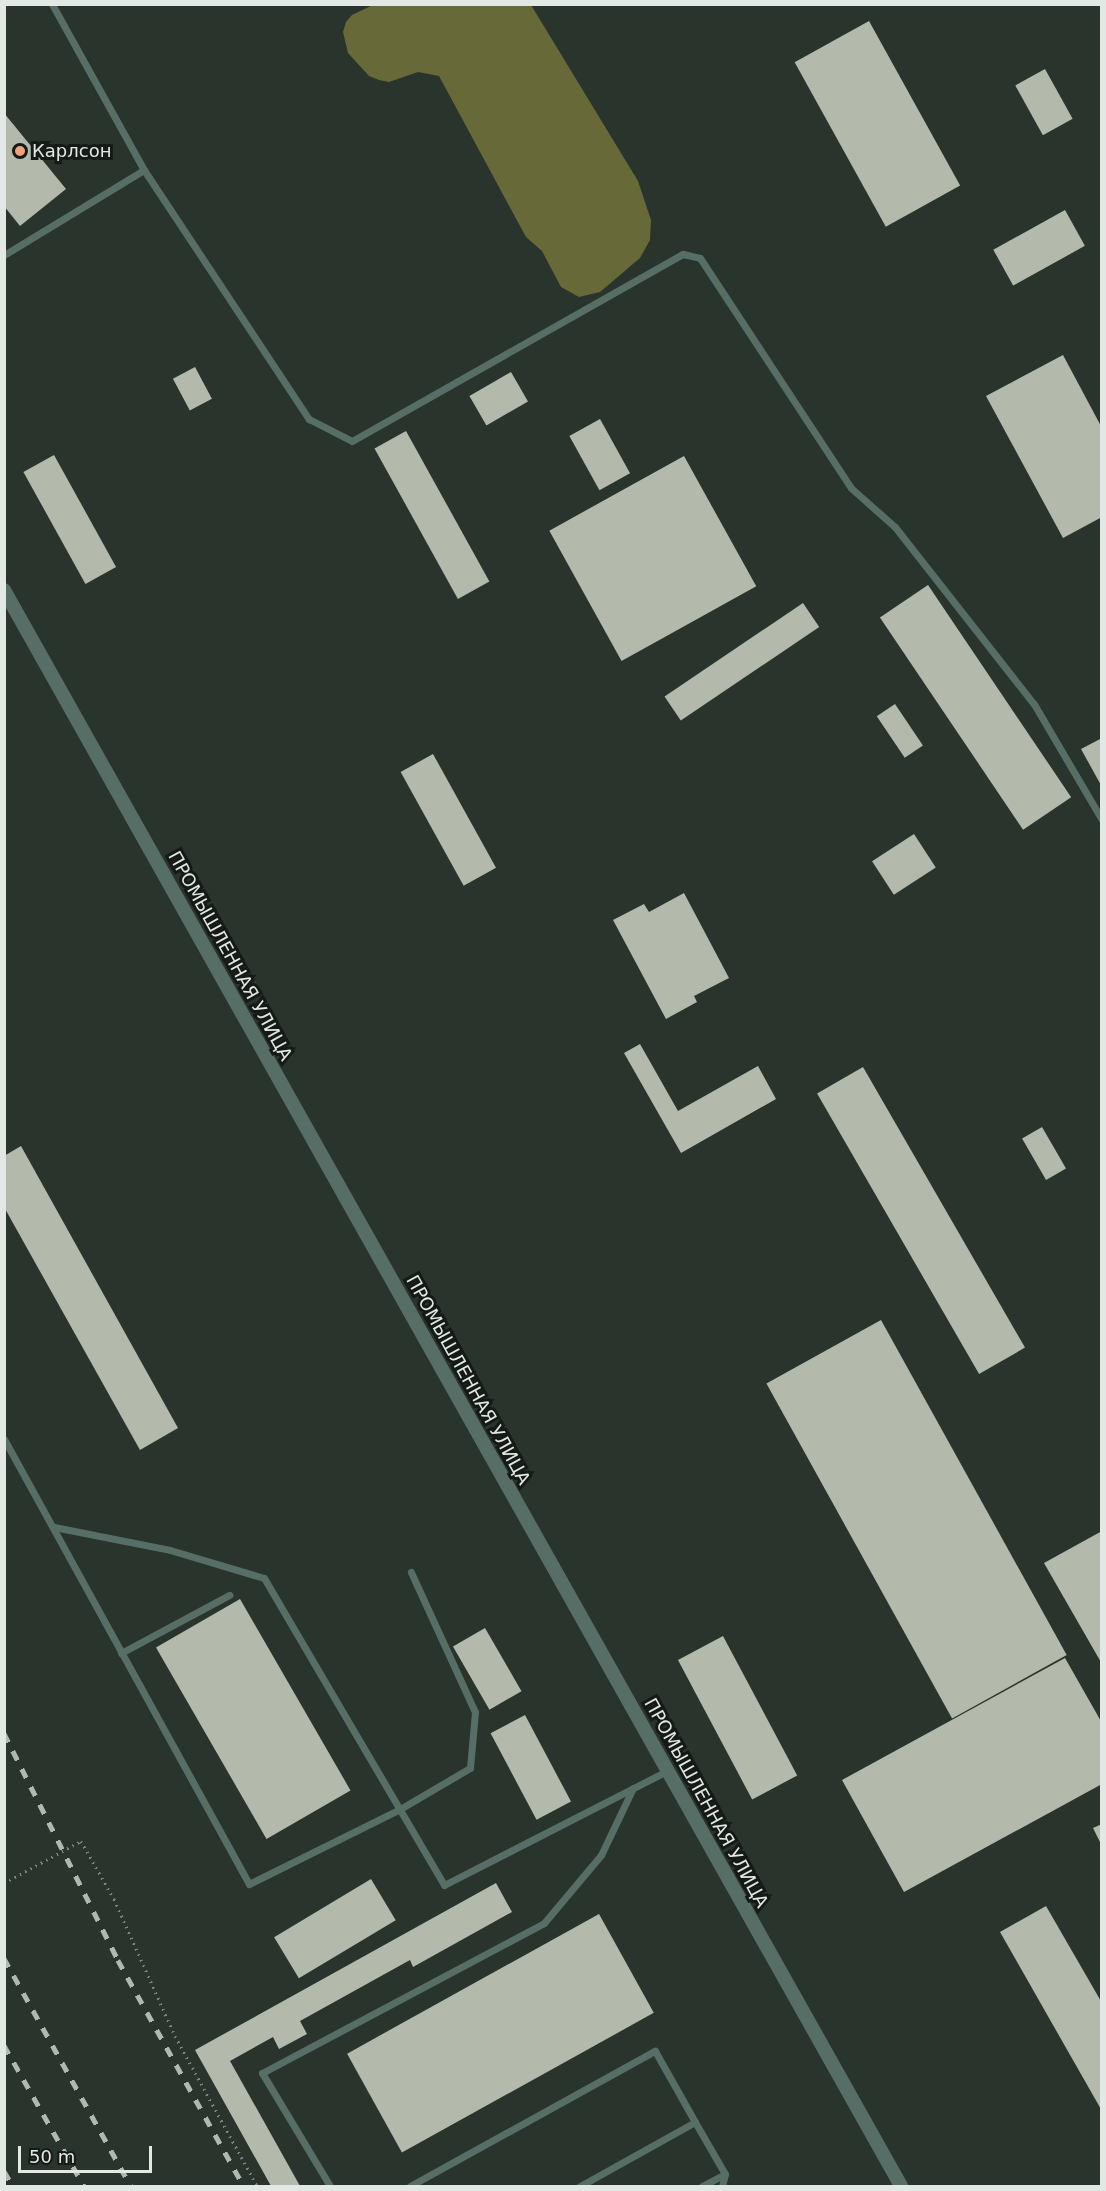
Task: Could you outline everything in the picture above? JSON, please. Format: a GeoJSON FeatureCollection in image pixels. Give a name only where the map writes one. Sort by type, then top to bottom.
{"type":"FeatureCollection","features":[{"type":"Feature","properties":{"kind":"street","name":"ПРОМЫШЛЕННАЯ УЛИЦА"},"geometry":{"type":"LineString","coordinates":[[4,590],[901,2187]]}},
{"type":"Feature","properties":{"kind":"lane"},"geometry":{"type":"LineString","coordinates":[[52,4],[144,170],[309,419],[352,441],[683,254],[700,258],[851,488],[895,527],[1034,704],[1101,820]]}},
{"type":"Feature","properties":{"kind":"lane"},"geometry":{"type":"LineString","coordinates":[[4,255],[144,170]]}},
{"type":"Feature","properties":{"kind":"lane"},"geometry":{"type":"LineString","coordinates":[[4,1439],[249,1884],[400,1809],[470,1768],[475,1712],[411,1572]]}},
{"type":"Feature","properties":{"kind":"lane"},"geometry":{"type":"LineString","coordinates":[[54,1527],[170,1550],[264,1578],[444,1885],[667,1771]]}},
{"type":"Feature","properties":{"kind":"lane"},"geometry":{"type":"LineString","coordinates":[[121,1653],[229,1595]]}},
{"type":"Feature","properties":{"kind":"lane"},"geometry":{"type":"LineString","coordinates":[[330,2187],[262,2073],[544,1923],[601,1855],[633,1788]]}},
{"type":"Feature","properties":{"kind":"lane"},"geometry":{"type":"LineString","coordinates":[[410,2187],[655,2051],[725,2174],[722,2187]]}},
{"type":"Feature","properties":{"kind":"lane"},"geometry":{"type":"LineString","coordinates":[[580,2187],[695,2122]]}},
{"type":"Feature","properties":{"kind":"lane"},"geometry":{"type":"LineString","coordinates":[[702,2187],[725,2174]]}},
{"type":"Feature","properties":{"kind":"path"},"geometry":{"type":"LineString","coordinates":[[4,1883],[81,1841],[114,1899],[175,2036],[257,2187]]}},
{"type":"Feature","properties":{"kind":"green space"},"geometry":{"type":"Polygon","coordinates":[[[375,4],[531,5],[638,181],[651,220],[650,240],[640,258],[600,292],[579,297],[561,287],[542,251],[526,237],[439,76],[418,72],[389,82],[379,80],[369,76],[348,53],[343,32],[346,22],[352,15],[375,4]]]}},
{"type":"Feature","properties":{"kind":"building"},"geometry":{"type":"Polygon","coordinates":[[[869,21],[960,185],[886,227],[795,62],[869,21]]]}},
{"type":"Feature","properties":{"kind":"building"},"geometry":{"type":"Polygon","coordinates":[[[1045,69],[1073,119],[1043,135],[1015,85],[1045,69]]]}},
{"type":"Feature","properties":{"kind":"building","name":"Карлсон"},"geometry":{"type":"Polygon","coordinates":[[[4,113],[66,189],[20,226],[4,206],[4,113]]]}},
{"type":"Feature","properties":{"kind":"building"},"geometry":{"type":"Polygon","coordinates":[[[1065,210],[1085,246],[1013,286],[993,250],[1065,210]]]}},
{"type":"Feature","properties":{"kind":"building"},"geometry":{"type":"Polygon","coordinates":[[[1063,355],[1102,428],[1102,517],[1063,538],[986,396],[1063,355]]]}},
{"type":"Feature","properties":{"kind":"building"},"geometry":{"type":"Polygon","coordinates":[[[195,367],[212,399],[190,411],[173,379],[195,367]]]}},
{"type":"Feature","properties":{"kind":"building"},"geometry":{"type":"Polygon","coordinates":[[[511,372],[528,401],[486,425],[469,396],[511,372]]]}},
{"type":"Feature","properties":{"kind":"building"},"geometry":{"type":"Polygon","coordinates":[[[600,419],[630,473],[599,490],[569,436],[600,419]]]}},
{"type":"Feature","properties":{"kind":"building"},"geometry":{"type":"Polygon","coordinates":[[[406,431],[489,581],[458,599],[375,448],[406,431]]]}},
{"type":"Feature","properties":{"kind":"building"},"geometry":{"type":"Polygon","coordinates":[[[54,455],[116,567],[85,584],[23,472],[54,455]]]}},
{"type":"Feature","properties":{"kind":"building"},"geometry":{"type":"Polygon","coordinates":[[[684,456],[756,586],[622,661],[549,531],[684,456]]]}},
{"type":"Feature","properties":{"kind":"building"},"geometry":{"type":"Polygon","coordinates":[[[928,585],[1071,797],[1023,830],[880,617],[928,585]]]}},
{"type":"Feature","properties":{"kind":"building"},"geometry":{"type":"Polygon","coordinates":[[[803,603],[819,627],[681,720],[665,696],[803,603]]]}},
{"type":"Feature","properties":{"kind":"building"},"geometry":{"type":"Polygon","coordinates":[[[895,704],[923,745],[905,758],[877,716],[895,704]]]}},
{"type":"Feature","properties":{"kind":"building"},"geometry":{"type":"Polygon","coordinates":[[[1102,738],[1102,787],[1081,749],[1102,738]]]}},
{"type":"Feature","properties":{"kind":"building"},"geometry":{"type":"Polygon","coordinates":[[[433,754],[496,868],[464,886],[401,772],[433,754]]]}},
{"type":"Feature","properties":{"kind":"building"},"geometry":{"type":"Polygon","coordinates":[[[914,834],[936,868],[894,895],[872,861],[914,834]]]}},
{"type":"Feature","properties":{"kind":"building"},"geometry":{"type":"Polygon","coordinates":[[[684,893],[729,978],[694,996],[697,1002],[666,1019],[613,920],[644,904],[649,912],[684,893]]]}},
{"type":"Feature","properties":{"kind":"building"},"geometry":{"type":"Polygon","coordinates":[[[640,1044],[678,1111],[758,1066],[776,1099],[681,1153],[624,1053],[640,1044]]]}},
{"type":"Feature","properties":{"kind":"building"},"geometry":{"type":"Polygon","coordinates":[[[863,1067],[1025,1348],[979,1374],[817,1094],[863,1067]]]}},
{"type":"Feature","properties":{"kind":"building"},"geometry":{"type":"Polygon","coordinates":[[[1042,1127],[1066,1169],[1046,1180],[1022,1138],[1042,1127]]]}},
{"type":"Feature","properties":{"kind":"building"},"geometry":{"type":"Polygon","coordinates":[[[21,1146],[178,1428],[140,1450],[4,1207],[4,1156],[21,1146]]]}},
{"type":"Feature","properties":{"kind":"building"},"geometry":{"type":"Polygon","coordinates":[[[881,1320],[1067,1655],[952,1718],[766,1384],[881,1320]]]}},
{"type":"Feature","properties":{"kind":"building"},"geometry":{"type":"Polygon","coordinates":[[[1102,1531],[1102,1664],[1044,1563],[1102,1531]]]}},
{"type":"Feature","properties":{"kind":"building"},"geometry":{"type":"Polygon","coordinates":[[[240,1599],[350,1790],[266,1839],[156,1648],[240,1599]]]}},
{"type":"Feature","properties":{"kind":"building"},"geometry":{"type":"Polygon","coordinates":[[[485,1628],[522,1691],[489,1710],[453,1646],[485,1628]]]}},
{"type":"Feature","properties":{"kind":"building"},"geometry":{"type":"Polygon","coordinates":[[[723,1636],[797,1776],[752,1799],[678,1660],[723,1636]]]}},
{"type":"Feature","properties":{"kind":"building"},"geometry":{"type":"Polygon","coordinates":[[[1065,1658],[1102,1723],[1102,1784],[904,1892],[842,1780],[1065,1658]]]}},
{"type":"Feature","properties":{"kind":"building"},"geometry":{"type":"Polygon","coordinates":[[[525,1715],[571,1802],[537,1820],[491,1733],[525,1715]]]}},
{"type":"Feature","properties":{"kind":"building"},"geometry":{"type":"Polygon","coordinates":[[[1102,1824],[1102,1846],[1093,1828],[1102,1824]]]}},
{"type":"Feature","properties":{"kind":"building"},"geometry":{"type":"Polygon","coordinates":[[[371,1879],[396,1920],[299,1978],[274,1937],[371,1879]]]}},
{"type":"Feature","properties":{"kind":"building"},"geometry":{"type":"Polygon","coordinates":[[[496,1883],[512,1912],[413,1967],[410,1960],[300,2021],[307,2034],[279,2049],[273,2037],[230,2061],[300,2186],[271,2186],[195,2050],[496,1883]]]}},
{"type":"Feature","properties":{"kind":"building"},"geometry":{"type":"Polygon","coordinates":[[[1046,1906],[1102,2003],[1102,2111],[1000,1932],[1046,1906]]]}},
{"type":"Feature","properties":{"kind":"building"},"geometry":{"type":"Polygon","coordinates":[[[599,1914],[654,2013],[402,2152],[347,2054],[599,1914]]]}},
{"type":"Feature","properties":{"kind":"railway"},"geometry":{"type":"LineString","coordinates":[[4,1733],[118,1960],[244,2186]]}},
{"type":"Feature","properties":{"kind":"railway"},"geometry":{"type":"LineString","coordinates":[[4,1958],[131,2186]]}},
{"type":"Feature","properties":{"kind":"railway"},"geometry":{"type":"LineString","coordinates":[[4,2045],[84,2186]]}},
{"type":"Feature","properties":{"kind":"railway"},"geometry":{"type":"LineString","coordinates":[[4,2171],[13,2186]]}},
{"type":"Feature","properties":{"kind":"place","name":"Карлсон"},"geometry":{"type":"Point","coordinates":[20,151]}}]}
